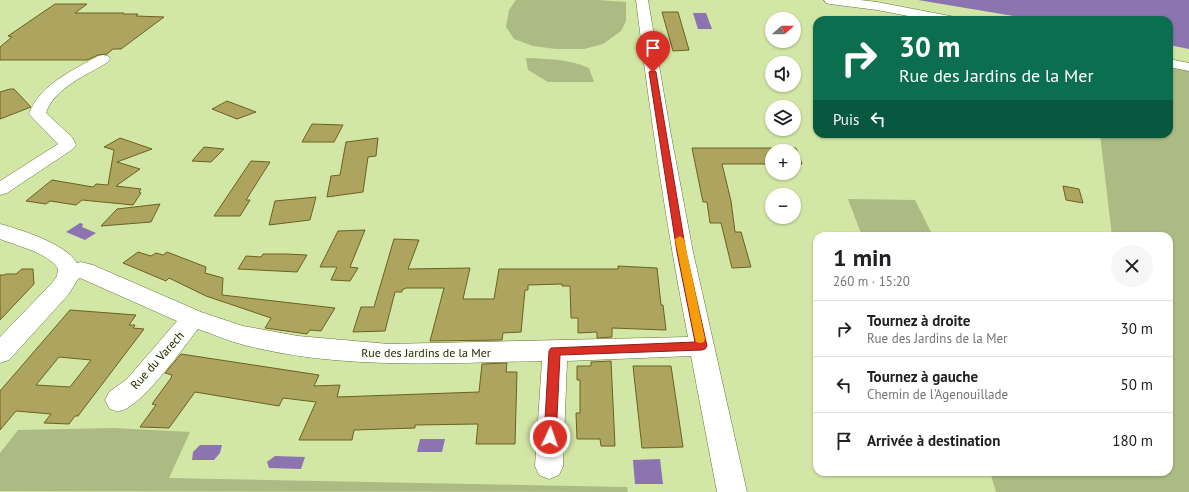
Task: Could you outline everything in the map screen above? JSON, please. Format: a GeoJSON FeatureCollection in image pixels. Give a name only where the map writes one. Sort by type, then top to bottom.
{"type":"FeatureCollection","features":[{"type":"Feature","properties":{"kind":"street"},"geometry":{"type":"LineString","coordinates":[[642,0],[661,130],[682,252],[732,492]]}},
{"type":"Feature","properties":{"kind":"street"},"geometry":{"type":"LineString","coordinates":[[830,0],[877,6],[929,16]]}},
{"type":"Feature","properties":{"kind":"street"},"geometry":{"type":"LineString","coordinates":[[0,189],[67,145],[66,141],[37,114],[37,111],[45,100],[61,84],[103,59]]}},
{"type":"Feature","properties":{"kind":"street"},"geometry":{"type":"LineString","coordinates":[[1173,64],[1189,67]]}},
{"type":"Feature","properties":{"kind":"street"},"geometry":{"type":"LineString","coordinates":[[0,231],[52,253],[64,260],[68,265],[69,272],[66,281],[60,289],[0,353]]}},
{"type":"Feature","properties":{"kind":"street","name":"Rue des Jardins de la Mer"},"geometry":{"type":"LineString","coordinates":[[69,272],[85,271],[193,318],[243,335],[298,346],[390,354],[555,351],[702,346]]}},
{"type":"Feature","properties":{"kind":"street","name":"Rue du Varech"},"geometry":{"type":"LineString","coordinates":[[118,400],[136,386],[193,318]]}},
{"type":"Feature","properties":{"kind":"street"},"geometry":{"type":"LineString","coordinates":[[549,466],[555,351]]}},
{"type":"Feature","properties":{"kind":"green space"},"geometry":{"type":"Polygon","coordinates":[[[516,0],[598,0],[626,2],[626,21],[621,31],[603,44],[584,49],[556,49],[533,46],[514,39],[506,27],[509,10],[516,0]]]}},
{"type":"Feature","properties":{"kind":"green space"},"geometry":{"type":"Polygon","coordinates":[[[526,58],[558,60],[581,65],[589,68],[594,82],[548,82],[528,70],[526,58]]]}},
{"type":"Feature","properties":{"kind":"green space"},"geometry":{"type":"Polygon","coordinates":[[[1173,68],[1189,71],[1189,492],[996,492],[991,476],[1173,476],[1173,232],[1112,232],[1100,138],[1173,138],[1173,68]]]}},
{"type":"Feature","properties":{"kind":"green space"},"geometry":{"type":"Polygon","coordinates":[[[848,199],[915,200],[931,232],[860,232],[848,199]]]}},
{"type":"Feature","properties":{"kind":"green space"},"geometry":{"type":"Polygon","coordinates":[[[114,428],[190,432],[169,478],[627,487],[628,492],[0,491],[0,453],[18,430],[114,428]]]}},
{"type":"Feature","properties":{"kind":"shaded area"},"geometry":{"type":"Polygon","coordinates":[[[918,0],[1189,0],[1189,49],[1173,46],[1173,16],[1013,16],[918,0]]]}},
{"type":"Feature","properties":{"kind":"shaded area"},"geometry":{"type":"Polygon","coordinates":[[[693,13],[706,13],[712,29],[698,29],[693,13]]]}},
{"type":"Feature","properties":{"kind":"shaded area"},"geometry":{"type":"Polygon","coordinates":[[[80,223],[83,224],[82,227],[96,233],[85,240],[66,232],[80,223]]]}},
{"type":"Feature","properties":{"kind":"shaded area"},"geometry":{"type":"Polygon","coordinates":[[[420,439],[445,439],[442,452],[417,452],[420,439]]]}},
{"type":"Feature","properties":{"kind":"shaded area"},"geometry":{"type":"Polygon","coordinates":[[[200,445],[222,445],[220,453],[214,460],[192,460],[193,452],[200,445]]]}},
{"type":"Feature","properties":{"kind":"shaded area"},"geometry":{"type":"Polygon","coordinates":[[[275,456],[305,457],[301,469],[269,468],[267,462],[275,456]]]}},
{"type":"Feature","properties":{"kind":"shaded area"},"geometry":{"type":"Polygon","coordinates":[[[660,459],[663,484],[635,484],[633,460],[660,459]]]}},
{"type":"Feature","properties":{"kind":"building"},"geometry":{"type":"Polygon","coordinates":[[[55,4],[87,4],[75,13],[124,13],[123,14],[138,14],[136,16],[164,17],[121,49],[113,49],[107,54],[98,55],[87,60],[0,60],[0,47],[12,37],[8,36],[55,4]]]}},
{"type":"Feature","properties":{"kind":"building"},"geometry":{"type":"Polygon","coordinates":[[[662,12],[678,12],[689,50],[673,51],[662,12]]]}},
{"type":"Feature","properties":{"kind":"building"},"geometry":{"type":"Polygon","coordinates":[[[14,89],[31,107],[0,119],[0,92],[14,89]]]}},
{"type":"Feature","properties":{"kind":"building"},"geometry":{"type":"Polygon","coordinates":[[[227,101],[256,112],[237,119],[212,109],[227,101]]]}},
{"type":"Feature","properties":{"kind":"building"},"geometry":{"type":"Polygon","coordinates":[[[312,124],[343,125],[334,142],[302,142],[312,124]]]}},
{"type":"Feature","properties":{"kind":"building"},"geometry":{"type":"Polygon","coordinates":[[[120,138],[152,149],[117,162],[140,169],[116,186],[141,189],[139,192],[141,193],[133,205],[82,200],[76,205],[50,201],[46,204],[26,201],[52,180],[93,187],[96,184],[108,185],[114,150],[104,147],[120,138]]]}},
{"type":"Feature","properties":{"kind":"building"},"geometry":{"type":"Polygon","coordinates":[[[378,138],[376,156],[368,157],[363,192],[327,197],[331,176],[340,175],[346,142],[378,138]]]}},
{"type":"Feature","properties":{"kind":"building"},"geometry":{"type":"Polygon","coordinates":[[[204,147],[224,149],[211,162],[192,161],[204,147]]]}},
{"type":"Feature","properties":{"kind":"building"},"geometry":{"type":"Polygon","coordinates":[[[692,148],[765,148],[765,164],[722,164],[731,201],[735,232],[741,232],[751,267],[732,268],[721,223],[710,223],[707,202],[703,202],[692,148]]]}},
{"type":"Feature","properties":{"kind":"building"},"geometry":{"type":"Polygon","coordinates":[[[251,161],[270,162],[246,200],[250,200],[240,216],[214,216],[251,161]]]}},
{"type":"Feature","properties":{"kind":"building"},"geometry":{"type":"Polygon","coordinates":[[[1063,186],[1079,189],[1083,203],[1066,200],[1063,186]]]}},
{"type":"Feature","properties":{"kind":"building"},"geometry":{"type":"Polygon","coordinates":[[[316,197],[310,220],[269,225],[275,201],[316,197]]]}},
{"type":"Feature","properties":{"kind":"building"},"geometry":{"type":"Polygon","coordinates":[[[160,204],[151,222],[101,226],[117,209],[160,204]]]}},
{"type":"Feature","properties":{"kind":"building"},"geometry":{"type":"Polygon","coordinates":[[[365,230],[350,267],[358,268],[350,281],[331,280],[337,267],[320,267],[338,231],[365,230]]]}},
{"type":"Feature","properties":{"kind":"building"},"geometry":{"type":"Polygon","coordinates":[[[394,239],[419,240],[408,269],[470,268],[463,299],[494,299],[499,269],[618,269],[618,266],[657,268],[661,305],[663,305],[666,330],[612,328],[612,337],[597,338],[597,332],[578,333],[578,318],[571,318],[570,286],[562,286],[562,284],[528,285],[528,290],[525,290],[521,332],[503,333],[502,340],[430,341],[444,288],[406,288],[402,290],[402,292],[395,292],[385,331],[353,332],[361,307],[374,307],[394,239]]]}},
{"type":"Feature","properties":{"kind":"building"},"geometry":{"type":"Polygon","coordinates":[[[138,252],[151,256],[156,253],[163,255],[167,252],[206,267],[205,273],[223,278],[222,295],[335,308],[321,331],[310,330],[307,334],[265,328],[271,318],[206,296],[169,278],[166,281],[123,263],[138,252]]]}},
{"type":"Feature","properties":{"kind":"building"},"geometry":{"type":"Polygon","coordinates":[[[263,254],[307,255],[297,272],[238,269],[246,256],[261,257],[263,254]]]}},
{"type":"Feature","properties":{"kind":"building"},"geometry":{"type":"Polygon","coordinates":[[[22,269],[33,269],[34,284],[0,320],[0,275],[16,274],[22,269]]]}},
{"type":"Feature","properties":{"kind":"building"},"geometry":{"type":"Polygon","coordinates":[[[70,310],[136,315],[129,325],[135,325],[133,328],[144,329],[78,416],[75,416],[69,424],[44,423],[51,414],[16,411],[0,430],[0,391],[70,310]],[[59,357],[36,385],[70,387],[91,360],[59,357]]]}},
{"type":"Feature","properties":{"kind":"building"},"geometry":{"type":"Polygon","coordinates":[[[181,354],[319,375],[314,386],[340,385],[337,397],[479,392],[482,364],[507,363],[506,372],[517,372],[515,444],[476,444],[478,424],[415,425],[415,428],[354,430],[352,440],[299,440],[316,402],[283,398],[279,406],[195,392],[169,428],[140,427],[156,405],[152,404],[171,378],[172,375],[165,373],[181,354]]]}},
{"type":"Feature","properties":{"kind":"building"},"geometry":{"type":"Polygon","coordinates":[[[611,361],[615,446],[601,446],[600,439],[577,439],[576,413],[580,413],[580,380],[577,380],[577,366],[591,366],[591,362],[611,361]]]}},
{"type":"Feature","properties":{"kind":"building"},"geometry":{"type":"Polygon","coordinates":[[[633,366],[671,366],[683,447],[642,448],[633,366]]]}},
{"type":"Feature","properties":{"kind":"slow traffic"},"geometry":{"type":"LineString","coordinates":[[680,239],[700,339]]}},
{"type":"Feature","properties":{"kind":"route"},"geometry":{"type":"LineString","coordinates":[[550,437],[555,351],[702,346],[682,252],[661,130],[653,72]]}}]}
